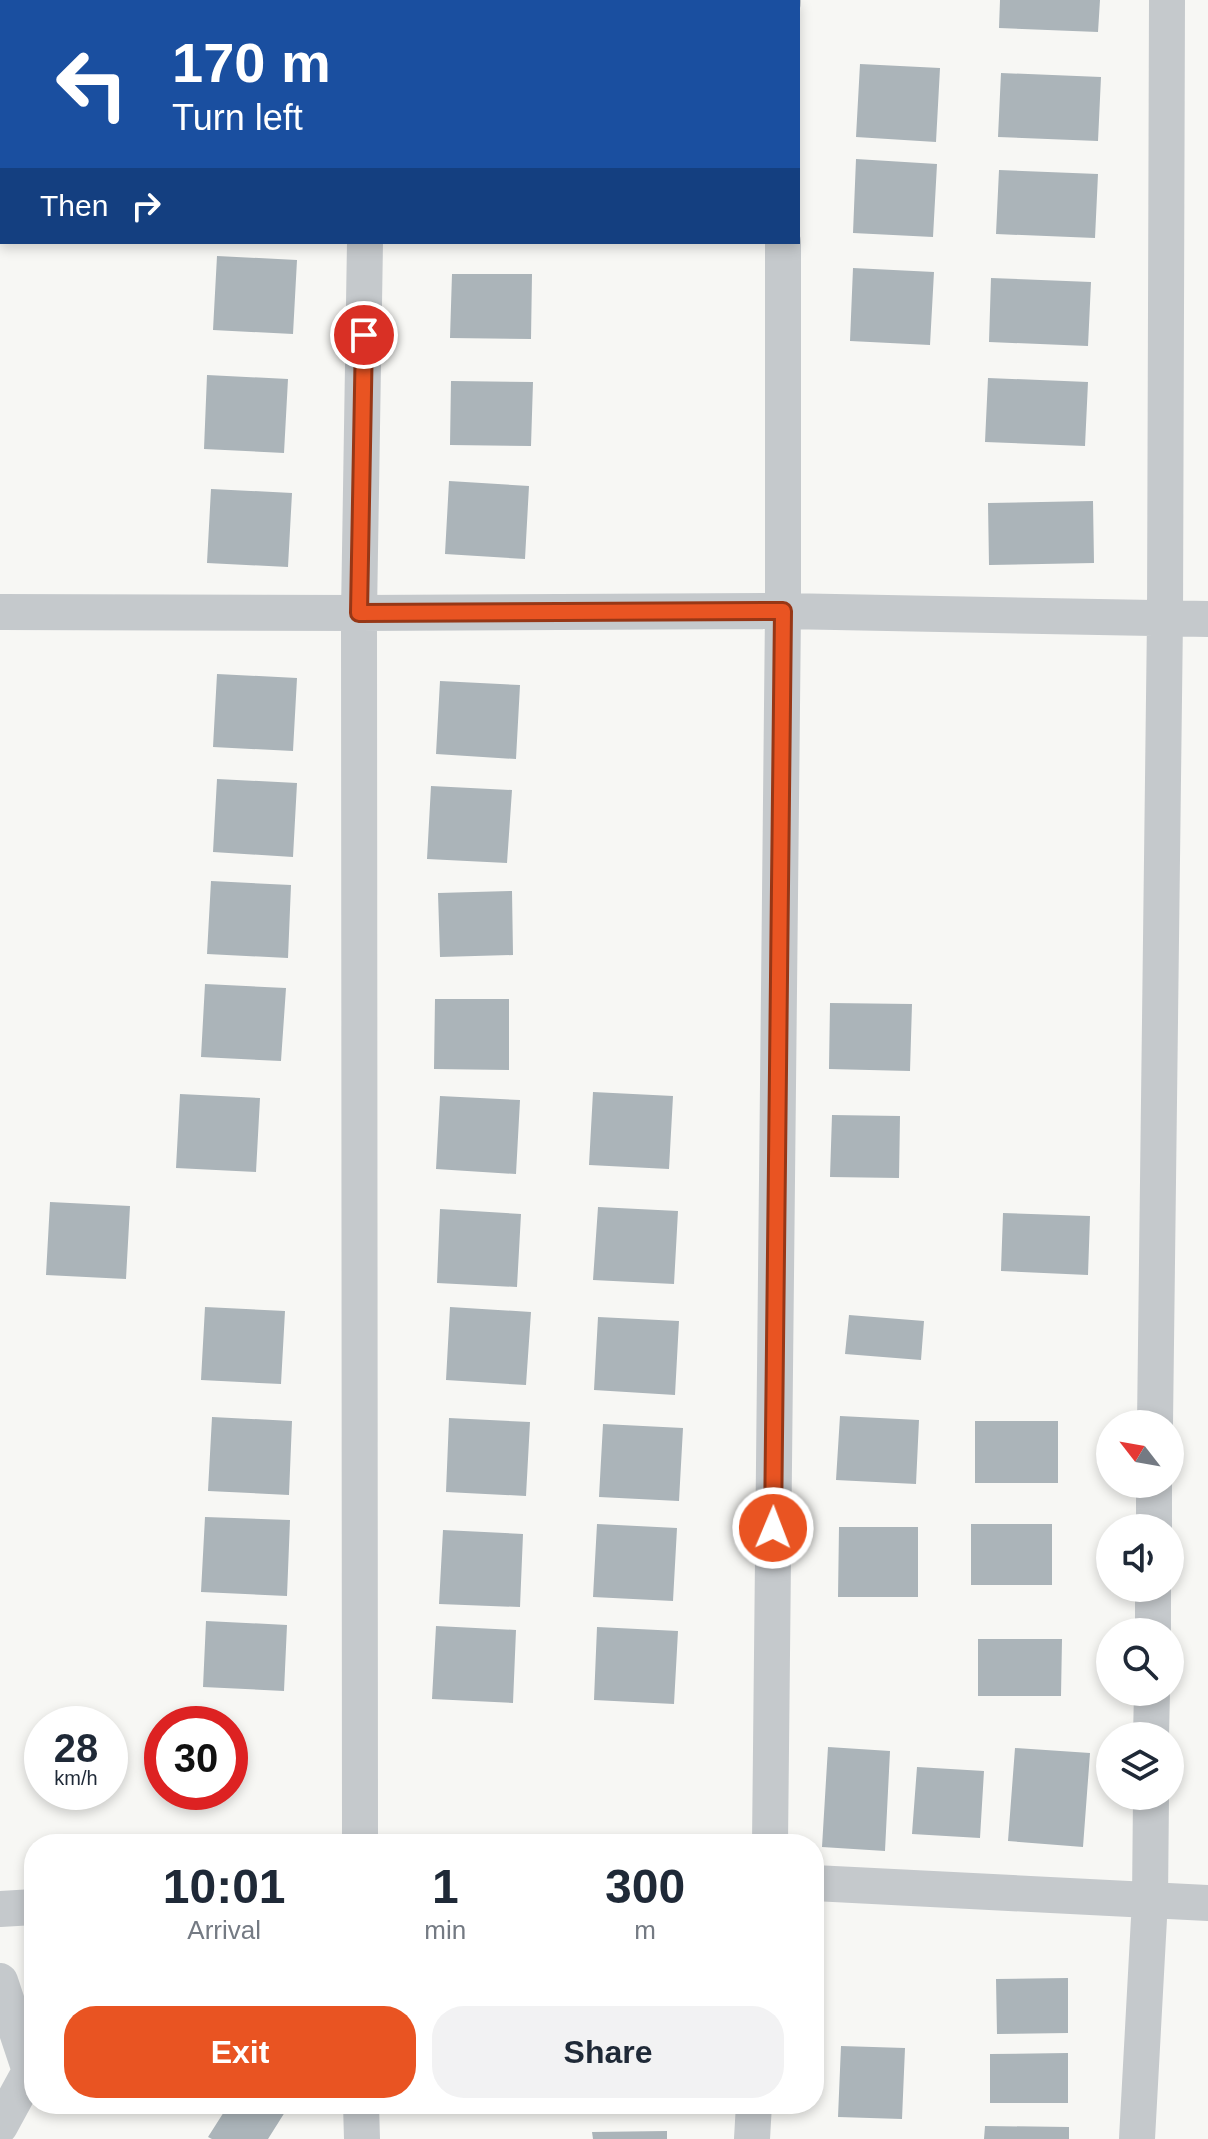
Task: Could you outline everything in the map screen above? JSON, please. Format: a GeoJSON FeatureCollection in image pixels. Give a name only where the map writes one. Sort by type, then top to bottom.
{"type":"FeatureCollection","features":[{"type":"Feature","properties":{"kind":"street"},"geometry":{"type":"LineString","coordinates":[[1155,1410],[1165,618],[1167,0]]}},
{"type":"Feature","properties":{"kind":"street"},"geometry":{"type":"LineString","coordinates":[[360,1834],[359,613],[365,244]]}},
{"type":"Feature","properties":{"kind":"street"},"geometry":{"type":"LineString","coordinates":[[770,1834],[783,611],[783,244]]}},
{"type":"Feature","properties":{"kind":"street"},"geometry":{"type":"LineString","coordinates":[[0,612],[783,611],[1208,619]]}},
{"type":"Feature","properties":{"kind":"street"},"geometry":{"type":"LineString","coordinates":[[1137,2139],[1150,1900],[1151,1810]]}},
{"type":"Feature","properties":{"kind":"street"},"geometry":{"type":"LineString","coordinates":[[824,1884],[1208,1903]]}},
{"type":"Feature","properties":{"kind":"street"},"geometry":{"type":"LineString","coordinates":[[0,1909],[24,1908]]}},
{"type":"Feature","properties":{"kind":"street"},"geometry":{"type":"LineString","coordinates":[[0,1981],[24,2053]]}},
{"type":"Feature","properties":{"kind":"street"},"geometry":{"type":"LineString","coordinates":[[0,2126],[24,2082]]}},
{"type":"Feature","properties":{"kind":"street"},"geometry":{"type":"LineString","coordinates":[[361,2114],[362,2139]]}},
{"type":"Feature","properties":{"kind":"street"},"geometry":{"type":"LineString","coordinates":[[752,2139],[753,2114]]}},
{"type":"Feature","properties":{"kind":"building"},"geometry":{"type":"Polygon","coordinates":[[[1000,0],[1100,0],[1098,32],[999,28],[1000,0]]]}},
{"type":"Feature","properties":{"kind":"building"},"geometry":{"type":"Polygon","coordinates":[[[860,64],[940,68],[936,142],[856,137],[860,64]]]}},
{"type":"Feature","properties":{"kind":"building"},"geometry":{"type":"Polygon","coordinates":[[[1001,73],[1101,77],[1098,141],[998,137],[1001,73]]]}},
{"type":"Feature","properties":{"kind":"building"},"geometry":{"type":"Polygon","coordinates":[[[856,159],[937,164],[933,237],[853,233],[856,159]]]}},
{"type":"Feature","properties":{"kind":"building"},"geometry":{"type":"Polygon","coordinates":[[[999,170],[1098,174],[1095,238],[996,234],[999,170]]]}},
{"type":"Feature","properties":{"kind":"building"},"geometry":{"type":"Polygon","coordinates":[[[217,256],[297,260],[293,334],[213,330],[217,256]]]}},
{"type":"Feature","properties":{"kind":"building"},"geometry":{"type":"Polygon","coordinates":[[[853,268],[934,272],[930,345],[850,341],[853,268]]]}},
{"type":"Feature","properties":{"kind":"building"},"geometry":{"type":"Polygon","coordinates":[[[452,274],[532,274],[531,339],[450,338],[452,274]]]}},
{"type":"Feature","properties":{"kind":"building"},"geometry":{"type":"Polygon","coordinates":[[[991,278],[1091,282],[1088,346],[989,342],[991,278]]]}},
{"type":"Feature","properties":{"kind":"building"},"geometry":{"type":"Polygon","coordinates":[[[207,375],[288,379],[284,453],[204,449],[207,375]]]}},
{"type":"Feature","properties":{"kind":"building"},"geometry":{"type":"Polygon","coordinates":[[[988,378],[1088,382],[1085,446],[985,442],[988,378]]]}},
{"type":"Feature","properties":{"kind":"building"},"geometry":{"type":"Polygon","coordinates":[[[451,381],[533,382],[531,446],[450,445],[451,381]]]}},
{"type":"Feature","properties":{"kind":"building"},"geometry":{"type":"Polygon","coordinates":[[[449,481],[529,486],[525,559],[445,554],[449,481]]]}},
{"type":"Feature","properties":{"kind":"building"},"geometry":{"type":"Polygon","coordinates":[[[211,489],[292,493],[288,567],[207,563],[211,489]]]}},
{"type":"Feature","properties":{"kind":"building"},"geometry":{"type":"Polygon","coordinates":[[[1093,501],[1094,563],[989,565],[988,503],[1093,501]]]}},
{"type":"Feature","properties":{"kind":"building"},"geometry":{"type":"Polygon","coordinates":[[[217,674],[297,678],[293,751],[213,747],[217,674]]]}},
{"type":"Feature","properties":{"kind":"building"},"geometry":{"type":"Polygon","coordinates":[[[440,681],[520,685],[516,759],[436,754],[440,681]]]}},
{"type":"Feature","properties":{"kind":"building"},"geometry":{"type":"Polygon","coordinates":[[[217,779],[297,783],[293,857],[213,852],[217,779]]]}},
{"type":"Feature","properties":{"kind":"building"},"geometry":{"type":"Polygon","coordinates":[[[431,786],[512,790],[507,863],[427,859],[431,786]]]}},
{"type":"Feature","properties":{"kind":"building"},"geometry":{"type":"Polygon","coordinates":[[[211,881],[291,885],[288,958],[207,954],[211,881]]]}},
{"type":"Feature","properties":{"kind":"building"},"geometry":{"type":"Polygon","coordinates":[[[512,891],[513,955],[440,957],[438,893],[512,891]]]}},
{"type":"Feature","properties":{"kind":"building"},"geometry":{"type":"Polygon","coordinates":[[[205,984],[286,988],[281,1061],[201,1057],[205,984]]]}},
{"type":"Feature","properties":{"kind":"building"},"geometry":{"type":"Polygon","coordinates":[[[435,999],[509,999],[509,1070],[434,1069],[435,999]]]}},
{"type":"Feature","properties":{"kind":"building"},"geometry":{"type":"Polygon","coordinates":[[[830,1003],[912,1004],[910,1071],[829,1069],[830,1003]]]}},
{"type":"Feature","properties":{"kind":"building"},"geometry":{"type":"Polygon","coordinates":[[[593,1092],[673,1096],[669,1169],[589,1165],[593,1092]]]}},
{"type":"Feature","properties":{"kind":"building"},"geometry":{"type":"Polygon","coordinates":[[[180,1094],[260,1098],[256,1172],[176,1168],[180,1094]]]}},
{"type":"Feature","properties":{"kind":"building"},"geometry":{"type":"Polygon","coordinates":[[[440,1096],[520,1100],[516,1174],[436,1169],[440,1096]]]}},
{"type":"Feature","properties":{"kind":"building"},"geometry":{"type":"Polygon","coordinates":[[[832,1115],[900,1116],[899,1178],[830,1177],[832,1115]]]}},
{"type":"Feature","properties":{"kind":"building"},"geometry":{"type":"Polygon","coordinates":[[[50,1202],[130,1206],[126,1279],[46,1275],[50,1202]]]}},
{"type":"Feature","properties":{"kind":"building"},"geometry":{"type":"Polygon","coordinates":[[[598,1207],[678,1211],[674,1284],[593,1280],[598,1207]]]}},
{"type":"Feature","properties":{"kind":"building"},"geometry":{"type":"Polygon","coordinates":[[[440,1209],[521,1214],[517,1287],[437,1283],[440,1209]]]}},
{"type":"Feature","properties":{"kind":"building"},"geometry":{"type":"Polygon","coordinates":[[[1003,1213],[1090,1216],[1088,1275],[1001,1271],[1003,1213]]]}},
{"type":"Feature","properties":{"kind":"building"},"geometry":{"type":"Polygon","coordinates":[[[205,1307],[285,1311],[281,1384],[201,1380],[205,1307]]]}},
{"type":"Feature","properties":{"kind":"building"},"geometry":{"type":"Polygon","coordinates":[[[450,1307],[531,1312],[526,1385],[446,1380],[450,1307]]]}},
{"type":"Feature","properties":{"kind":"building"},"geometry":{"type":"Polygon","coordinates":[[[849,1315],[924,1321],[921,1360],[845,1354],[849,1315]]]}},
{"type":"Feature","properties":{"kind":"building"},"geometry":{"type":"Polygon","coordinates":[[[598,1317],[679,1321],[675,1395],[594,1390],[598,1317]]]}},
{"type":"Feature","properties":{"kind":"building"},"geometry":{"type":"Polygon","coordinates":[[[840,1416],[919,1420],[916,1484],[836,1480],[840,1416]]]}},
{"type":"Feature","properties":{"kind":"building"},"geometry":{"type":"Polygon","coordinates":[[[212,1417],[292,1421],[289,1495],[208,1491],[212,1417]]]}},
{"type":"Feature","properties":{"kind":"building"},"geometry":{"type":"Polygon","coordinates":[[[449,1418],[530,1422],[526,1496],[446,1492],[449,1418]]]}},
{"type":"Feature","properties":{"kind":"building"},"geometry":{"type":"Polygon","coordinates":[[[975,1421],[1058,1421],[1058,1483],[975,1483],[975,1421]]]}},
{"type":"Feature","properties":{"kind":"building"},"geometry":{"type":"Polygon","coordinates":[[[603,1424],[683,1428],[679,1501],[599,1497],[603,1424]]]}},
{"type":"Feature","properties":{"kind":"building"},"geometry":{"type":"Polygon","coordinates":[[[205,1517],[290,1520],[287,1596],[201,1592],[205,1517]]]}},
{"type":"Feature","properties":{"kind":"building"},"geometry":{"type":"Polygon","coordinates":[[[597,1524],[677,1528],[673,1601],[593,1597],[597,1524]]]}},
{"type":"Feature","properties":{"kind":"building"},"geometry":{"type":"Polygon","coordinates":[[[971,1524],[1052,1524],[1052,1585],[971,1585],[971,1524]]]}},
{"type":"Feature","properties":{"kind":"building"},"geometry":{"type":"Polygon","coordinates":[[[839,1527],[918,1527],[918,1597],[838,1597],[839,1527]]]}},
{"type":"Feature","properties":{"kind":"building"},"geometry":{"type":"Polygon","coordinates":[[[443,1530],[523,1534],[520,1607],[439,1604],[443,1530]]]}},
{"type":"Feature","properties":{"kind":"building"},"geometry":{"type":"Polygon","coordinates":[[[206,1621],[287,1625],[284,1691],[203,1687],[206,1621]]]}},
{"type":"Feature","properties":{"kind":"building"},"geometry":{"type":"Polygon","coordinates":[[[436,1626],[516,1630],[513,1703],[432,1699],[436,1626]]]}},
{"type":"Feature","properties":{"kind":"building"},"geometry":{"type":"Polygon","coordinates":[[[597,1627],[678,1631],[674,1704],[594,1700],[597,1627]]]}},
{"type":"Feature","properties":{"kind":"building"},"geometry":{"type":"Polygon","coordinates":[[[978,1639],[1062,1639],[1061,1696],[978,1696],[978,1639]]]}},
{"type":"Feature","properties":{"kind":"building"},"geometry":{"type":"Polygon","coordinates":[[[828,1747],[890,1751],[885,1851],[824,1847],[828,1747]]]}},
{"type":"Feature","properties":{"kind":"building"},"geometry":{"type":"Polygon","coordinates":[[[1015,1748],[1090,1753],[1083,1847],[1008,1841],[1015,1748]]]}},
{"type":"Feature","properties":{"kind":"building"},"geometry":{"type":"Polygon","coordinates":[[[917,1767],[984,1771],[980,1838],[912,1834],[917,1767]]]}},
{"type":"Feature","properties":{"kind":"building"},"geometry":{"type":"Polygon","coordinates":[[[1068,1978],[1068,2033],[997,2034],[996,1979],[1068,1978]]]}},
{"type":"Feature","properties":{"kind":"building"},"geometry":{"type":"Polygon","coordinates":[[[841,2046],[905,2048],[902,2119],[838,2117],[841,2046]]]}},
{"type":"Feature","properties":{"kind":"building"},"geometry":{"type":"Polygon","coordinates":[[[1068,2053],[1068,2103],[990,2103],[990,2054],[1068,2053]]]}},
{"type":"Feature","properties":{"kind":"building"},"geometry":{"type":"Polygon","coordinates":[[[223,2114],[284,2114],[268,2139],[208,2137],[223,2114]]]}},
{"type":"Feature","properties":{"kind":"building"},"geometry":{"type":"Polygon","coordinates":[[[985,2126],[1069,2127],[1069,2139],[984,2139],[985,2126]]]}},
{"type":"Feature","properties":{"kind":"building"},"geometry":{"type":"Polygon","coordinates":[[[667,2131],[667,2139],[593,2139],[592,2132],[667,2131]]]}},
{"type":"Feature","properties":{"kind":"route"},"geometry":{"type":"LineString","coordinates":[[364,335],[359,613],[783,611],[773,1528]]}}]}
